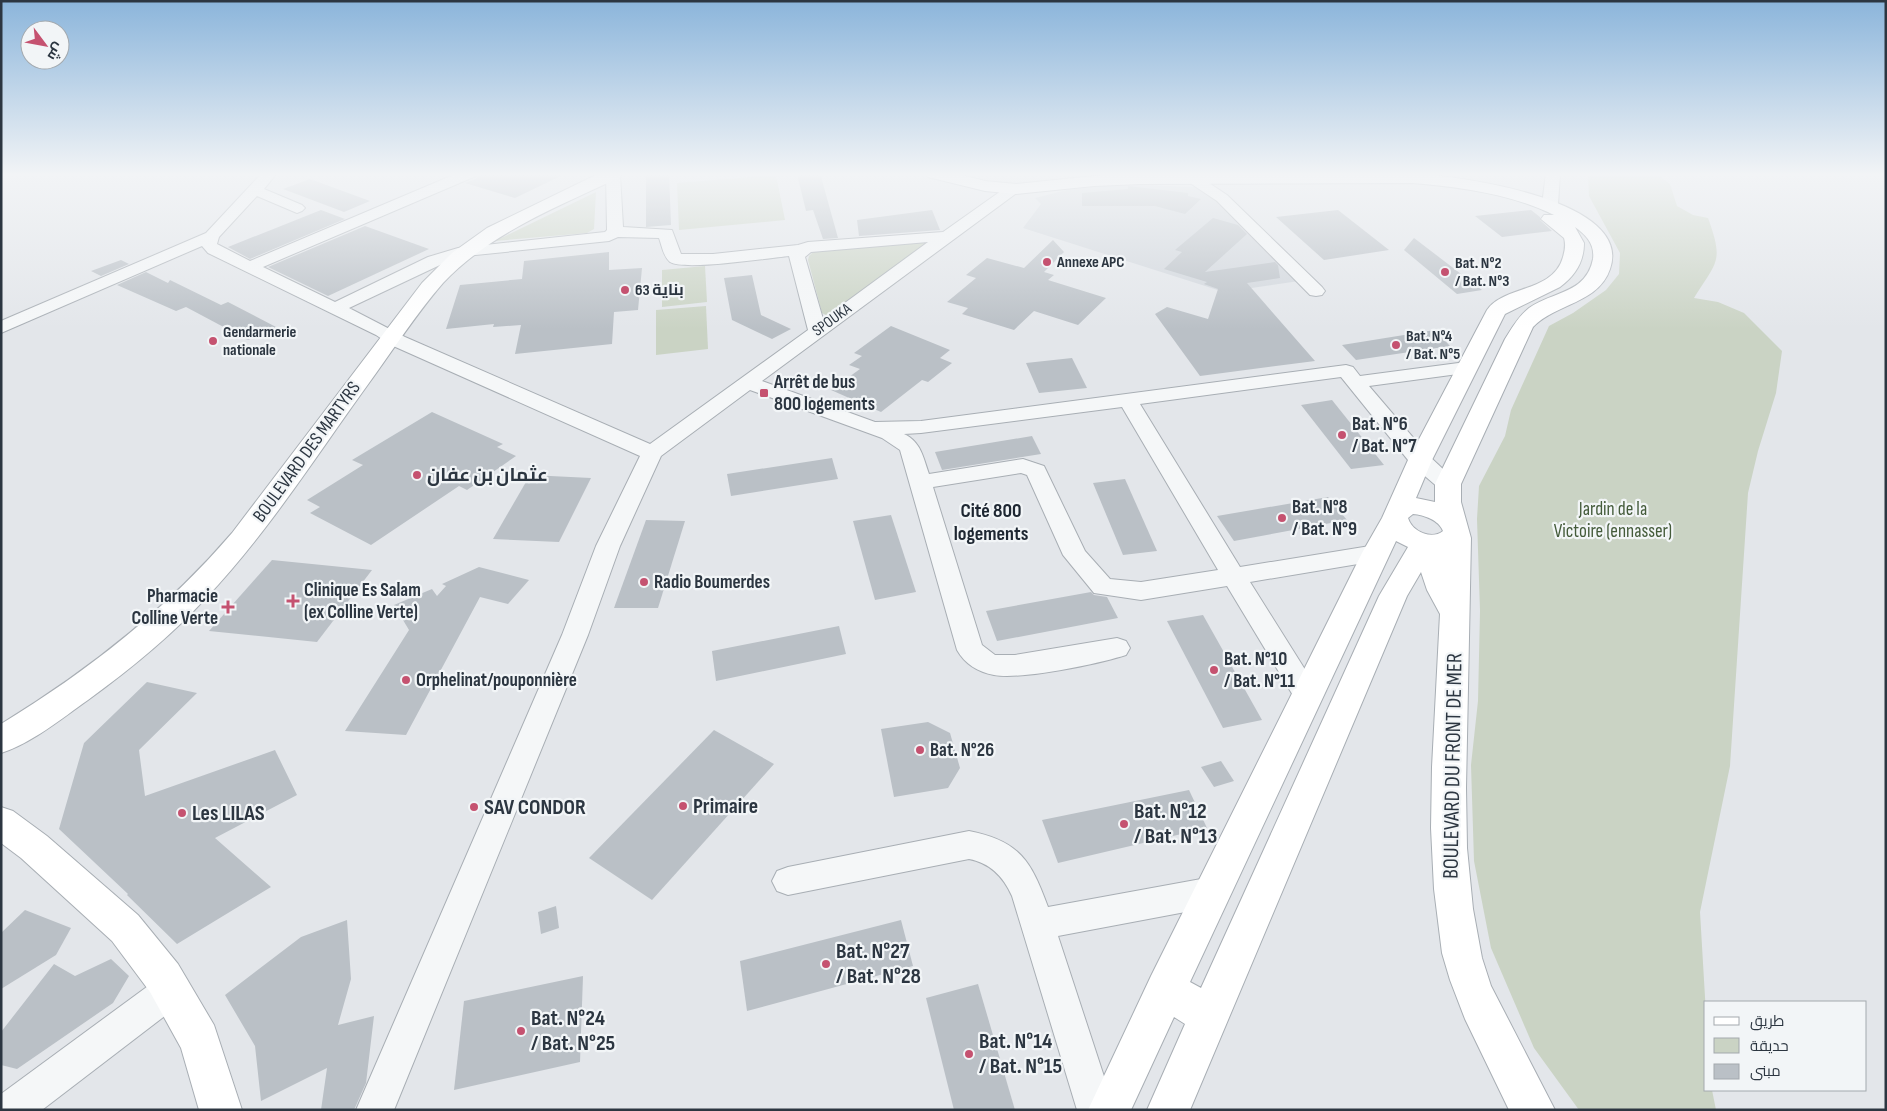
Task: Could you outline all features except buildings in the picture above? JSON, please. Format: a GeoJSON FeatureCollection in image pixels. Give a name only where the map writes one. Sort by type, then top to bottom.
{"type":"FeatureCollection","features":[{"type":"Feature","properties":{"kind":"main road","name":"BOULEVARD DES MARTYRS"},"geometry":{"type":"LineString","coordinates":[[1,740],[44,714],[100,675],[165,621],[219,566],[242,539],[429,287],[449,264],[464,251],[508,225]]}},
{"type":"Feature","properties":{"kind":"main road"},"geometry":{"type":"LineString","coordinates":[[1109,1110],[1307,695],[1396,515],[1420,460],[1497,310],[1554,282],[1568,270],[1576,248],[1576,240],[1560,225]]}},
{"type":"Feature","properties":{"kind":"main road"},"geometry":{"type":"LineString","coordinates":[[1448,484],[1527,321],[1538,312],[1581,292],[1595,280],[1603,253],[1598,240],[1582,225]]}},
{"type":"Feature","properties":{"kind":"main road","name":"BOULEVARD DU FRONT DE MER"},"geometry":{"type":"LineString","coordinates":[[1448,484],[1448,502],[1456,528],[1456,615],[1448,823],[1452,893],[1464,965],[1471,984],[1485,1021],[1534,1110]]}},
{"type":"Feature","properties":{"kind":"main road"},"geometry":{"type":"LineString","coordinates":[[1422,506],[1442,512],[1456,528],[1455,538],[1449,542],[1427,544],[1403,532],[1397,525],[1396,515],[1403,508],[1422,506]]}},
{"type":"Feature","properties":{"kind":"main road"},"geometry":{"type":"LineString","coordinates":[[1427,544],[1439,587],[1456,615]]}},
{"type":"Feature","properties":{"kind":"main road"},"geometry":{"type":"LineString","coordinates":[[1168,1110],[1393,596],[1427,544]]}},
{"type":"Feature","properties":{"kind":"main road"},"geometry":{"type":"LineString","coordinates":[[3,828],[34,847],[125,928],[164,978],[199,1040],[221,1110]]}},
{"type":"Feature","properties":{"kind":"main road"},"geometry":{"type":"LineString","coordinates":[[1165,990],[1210,1016]]}},
{"type":"Feature","properties":{"kind":"street"},"geometry":{"type":"LineString","coordinates":[[222,225],[212,236],[209,244],[214,250],[392,337],[652,453],[608,546],[571,644],[375,1110]]}},
{"type":"Feature","properties":{"kind":"street"},"geometry":{"type":"LineString","coordinates":[[249,267],[349,225]]}},
{"type":"Feature","properties":{"kind":"street"},"geometry":{"type":"LineString","coordinates":[[615,225],[615,232]]}},
{"type":"Feature","properties":{"kind":"street","name":"SPOUKA"},"geometry":{"type":"LineString","coordinates":[[652,453],[962,225]]}},
{"type":"Feature","properties":{"kind":"street"},"geometry":{"type":"LineString","coordinates":[[1249,225],[1316,291]]}},
{"type":"Feature","properties":{"kind":"street"},"geometry":{"type":"LineString","coordinates":[[334,309],[434,261],[464,251],[601,239],[615,232],[666,233],[672,254],[677,259],[713,259],[802,250],[808,247],[946,236]]}},
{"type":"Feature","properties":{"kind":"street"},"geometry":{"type":"LineString","coordinates":[[1,328],[212,236]]}},
{"type":"Feature","properties":{"kind":"street"},"geometry":{"type":"LineString","coordinates":[[802,250],[797,257],[817,331]]}},
{"type":"Feature","properties":{"kind":"street"},"geometry":{"type":"LineString","coordinates":[[1356,382],[1466,368]]}},
{"type":"Feature","properties":{"kind":"street"},"geometry":{"type":"LineString","coordinates":[[871,428],[921,426],[1346,371],[1420,460],[1448,484]]}},
{"type":"Feature","properties":{"kind":"street"},"geometry":{"type":"LineString","coordinates":[[749,383],[896,437],[910,448],[970,650],[980,659],[993,666],[1012,666],[1117,648]]}},
{"type":"Feature","properties":{"kind":"street"},"geometry":{"type":"LineString","coordinates":[[1128,400],[1184,496],[1307,695]]}},
{"type":"Feature","properties":{"kind":"street"},"geometry":{"type":"LineString","coordinates":[[920,482],[1023,466],[1036,471],[1075,555],[1103,587],[1141,591],[1376,553]]}},
{"type":"Feature","properties":{"kind":"street"},"geometry":{"type":"LineString","coordinates":[[788,881],[969,845],[986,847],[1006,860],[1020,877],[1038,924],[1096,1110]]}},
{"type":"Feature","properties":{"kind":"street"},"geometry":{"type":"LineString","coordinates":[[1038,924],[1212,892]]}},
{"type":"Feature","properties":{"kind":"street"},"geometry":{"type":"LineString","coordinates":[[11,1110],[171,990]]}},
{"type":"Feature","properties":{"kind":"shaded area"},"geometry":{"type":"Polygon","coordinates":[[[1025,225],[1256,225],[1313,279],[1224,292],[1023,228],[1025,225]]]}},
{"type":"Feature","properties":{"kind":"green space"},"geometry":{"type":"Polygon","coordinates":[[[528,225],[594,225],[594,229],[587,233],[495,241],[528,225]]]}},
{"type":"Feature","properties":{"kind":"green space"},"geometry":{"type":"Polygon","coordinates":[[[679,225],[734,225],[679,230],[679,225]]]}},
{"type":"Feature","properties":{"kind":"green space","name":"Jardin de la Victoire (ennasser)"},"geometry":{"type":"Polygon","coordinates":[[[1605,225],[1710,225],[1716,244],[1716,261],[1694,298],[1718,302],[1744,313],[1782,351],[1776,393],[1758,451],[1748,493],[1730,766],[1700,912],[1705,1001],[1704,1091],[1712,1091],[1716,1110],[1579,1110],[1534,1048],[1491,948],[1474,861],[1471,765],[1478,701],[1480,611],[1477,519],[1479,486],[1505,436],[1511,410],[1549,326],[1573,313],[1606,290],[1619,274],[1620,253],[1605,225]]]}},
{"type":"Feature","properties":{"kind":"green space"},"geometry":{"type":"Polygon","coordinates":[[[921,241],[929,244],[833,314],[826,315],[822,313],[808,260],[813,252],[921,241]]]}},
{"type":"Feature","properties":{"kind":"green space"},"geometry":{"type":"Polygon","coordinates":[[[705,266],[707,302],[662,307],[662,270],[705,266]]]}},
{"type":"Feature","properties":{"kind":"green space"},"geometry":{"type":"Polygon","coordinates":[[[706,306],[708,349],[656,355],[656,310],[706,306]]]}},
{"type":"Feature","properties":{"kind":"place","name":"Annexe APC"},"geometry":{"type":"Point","coordinates":[1047,262]}},
{"type":"Feature","properties":{"kind":"place","name":"Bat. N°2 / Bat. N°3"},"geometry":{"type":"Point","coordinates":[1445,272]}},
{"type":"Feature","properties":{"kind":"place","name":"بناية 63"},"geometry":{"type":"Point","coordinates":[625,290]}},
{"type":"Feature","properties":{"kind":"place","name":"Gendarmerie nationale"},"geometry":{"type":"Point","coordinates":[213,341]}},
{"type":"Feature","properties":{"kind":"place","name":"Bat. N°4 / Bat. N°5"},"geometry":{"type":"Point","coordinates":[1396,345]}},
{"type":"Feature","properties":{"kind":"place","name":"Arrêt de bus 800 logements"},"geometry":{"type":"Point","coordinates":[764,393]}},
{"type":"Feature","properties":{"kind":"place","name":"Bat. N°6 / Bat. N°7"},"geometry":{"type":"Point","coordinates":[1342,435]}},
{"type":"Feature","properties":{"kind":"place","name":"عثمان بن عفان"},"geometry":{"type":"Point","coordinates":[417,475]}},
{"type":"Feature","properties":{"kind":"place","name":"Bat. N°8 / Bat. N°9"},"geometry":{"type":"Point","coordinates":[1282,518]}},
{"type":"Feature","properties":{"kind":"place","name":"Radio Boumerdes"},"geometry":{"type":"Point","coordinates":[644,582]}},
{"type":"Feature","properties":{"kind":"place","name":"Clinique Es Salam (ex Colline Verte)"},"geometry":{"type":"Point","coordinates":[293,601]}},
{"type":"Feature","properties":{"kind":"place","name":"Pharmacie Colline Verte"},"geometry":{"type":"Point","coordinates":[228,607]}},
{"type":"Feature","properties":{"kind":"place","name":"Bat. N°10 / Bat. N°11"},"geometry":{"type":"Point","coordinates":[1214,670]}},
{"type":"Feature","properties":{"kind":"place","name":"Orphelinat/pouponnière"},"geometry":{"type":"Point","coordinates":[406,680]}},
{"type":"Feature","properties":{"kind":"place","name":"Bat. N°26"},"geometry":{"type":"Point","coordinates":[920,750]}},
{"type":"Feature","properties":{"kind":"place","name":"Primaire"},"geometry":{"type":"Point","coordinates":[683,806]}},
{"type":"Feature","properties":{"kind":"place","name":"SAV CONDOR"},"geometry":{"type":"Point","coordinates":[474,807]}},
{"type":"Feature","properties":{"kind":"place","name":"Les LILAS"},"geometry":{"type":"Point","coordinates":[182,813]}},
{"type":"Feature","properties":{"kind":"place","name":"Bat. N°12 / Bat. N°13"},"geometry":{"type":"Point","coordinates":[1124,824]}},
{"type":"Feature","properties":{"kind":"place","name":"Bat. N°27 / Bat. N°28"},"geometry":{"type":"Point","coordinates":[826,964]}},
{"type":"Feature","properties":{"kind":"place","name":"Bat. N°24 / Bat. N°25"},"geometry":{"type":"Point","coordinates":[521,1031]}},
{"type":"Feature","properties":{"kind":"place","name":"Bat. N°14 / Bat. N°15"},"geometry":{"type":"Point","coordinates":[969,1054]}},
{"type":"Feature","properties":{"kind":"district","name":"Cité 800 logements"},"geometry":{"type":"Point","coordinates":[991,522]}}]}
